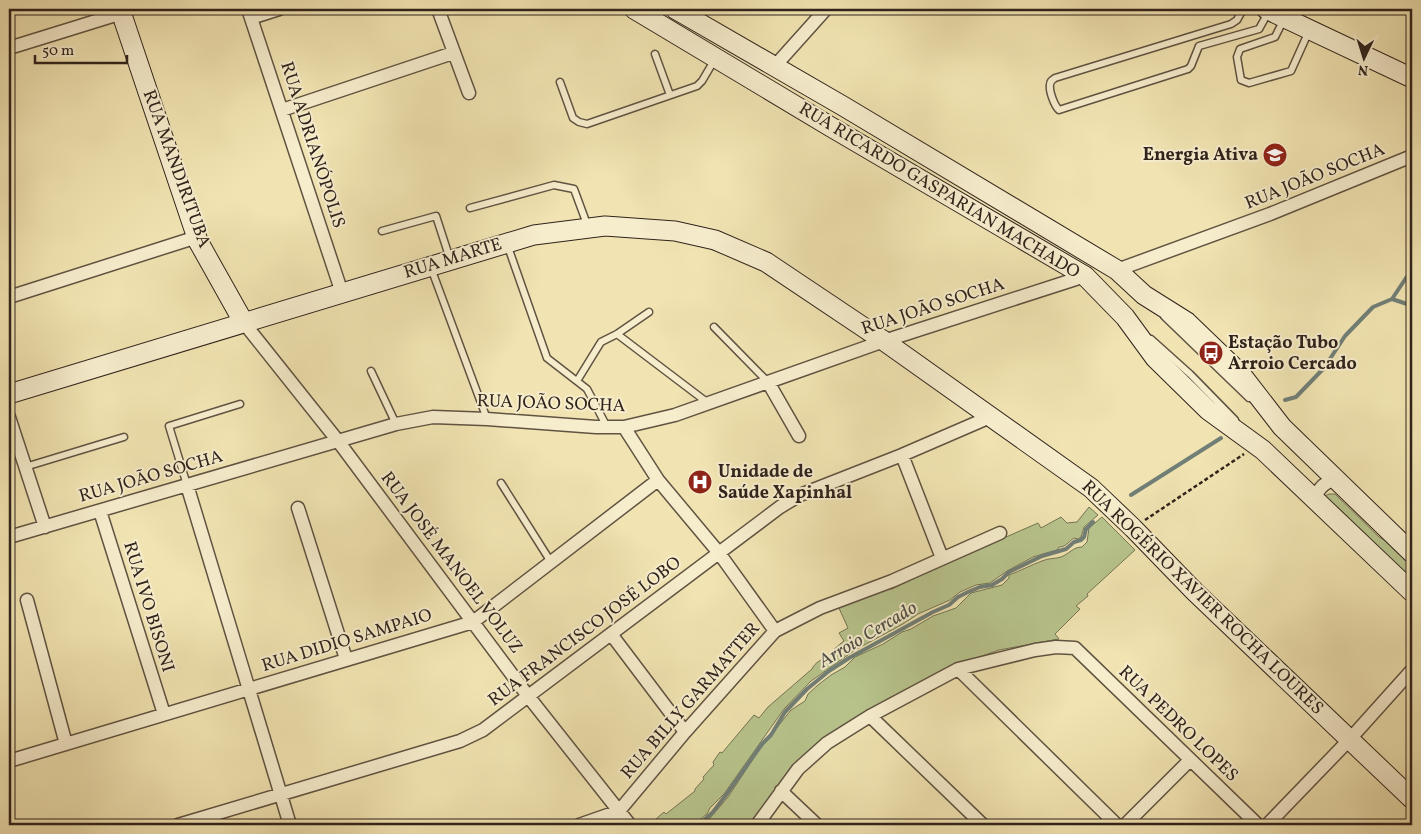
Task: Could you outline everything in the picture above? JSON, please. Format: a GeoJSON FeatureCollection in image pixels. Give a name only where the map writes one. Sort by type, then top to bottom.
{"type":"FeatureCollection","features":[{"type":"Feature","properties":{"kind":"street"},"geometry":{"type":"LineString","coordinates":[[250,13],[279,9]]}},
{"type":"Feature","properties":{"kind":"street"},"geometry":{"type":"LineString","coordinates":[[438,9],[469,93]]}},
{"type":"Feature","properties":{"kind":"street","name":"RUA RICARDO GASPARIAN MACHADO"},"geometry":{"type":"LineString","coordinates":[[634,9],[1085,276],[1125,317],[1155,358],[1208,410],[1260,448],[1412,592]]}},
{"type":"Feature","properties":{"kind":"street","name":"RUA RICARDO GASPARIAN MACHADO"},"geometry":{"type":"LineString","coordinates":[[675,9],[843,106],[1117,270],[1144,295],[1187,322],[1241,374],[1282,427],[1412,552]]}},
{"type":"Feature","properties":{"kind":"street"},"geometry":{"type":"LineString","coordinates":[[774,67],[826,9]]}},
{"type":"Feature","properties":{"kind":"street"},"geometry":{"type":"LineString","coordinates":[[9,48],[121,11]]}},
{"type":"Feature","properties":{"kind":"street","name":"RUA MANDIRITUBA"},"geometry":{"type":"LineString","coordinates":[[121,11],[197,238],[244,322]]}},
{"type":"Feature","properties":{"kind":"street"},"geometry":{"type":"LineString","coordinates":[[1273,12],[1412,78]]}},
{"type":"Feature","properties":{"kind":"street","name":"RUA ADRIANÓPOLIS"},"geometry":{"type":"LineString","coordinates":[[250,13],[342,293]]}},
{"type":"Feature","properties":{"kind":"street"},"geometry":{"type":"LineString","coordinates":[[282,110],[453,53]]}},
{"type":"Feature","properties":{"kind":"street","name":"RUA JOÃO SOCHA"},"geometry":{"type":"LineString","coordinates":[[1117,270],[1270,214],[1412,156]]}},
{"type":"Feature","properties":{"kind":"street","name":"RUA MARTE"},"geometry":{"type":"LineString","coordinates":[[9,394],[534,235],[605,226],[675,231],[714,240],[766,262],[884,341]]}},
{"type":"Feature","properties":{"kind":"street"},"geometry":{"type":"LineString","coordinates":[[9,297],[197,238]]}},
{"type":"Feature","properties":{"kind":"street","name":"RUA JOÃO SOCHA"},"geometry":{"type":"LineString","coordinates":[[9,537],[338,440],[396,424],[433,417],[624,427],[675,415],[884,341],[1085,276]]}},
{"type":"Feature","properties":{"kind":"street","name":"RUA JOSÉ MANOEL VOLUZ"},"geometry":{"type":"LineString","coordinates":[[244,322],[338,440],[528,696],[630,825]]}},
{"type":"Feature","properties":{"kind":"street","name":"RUA ROGÉRIO XAVIER ROCHA LOURES"},"geometry":{"type":"LineString","coordinates":[[884,341],[1091,488],[1195,592],[1412,799]]}},
{"type":"Feature","properties":{"kind":"street"},"geometry":{"type":"LineString","coordinates":[[768,382],[799,436]]}},
{"type":"Feature","properties":{"kind":"street","name":"RUA FRANCISCO JOSÉ LOBO"},"geometry":{"type":"LineString","coordinates":[[178,825],[460,741],[483,730],[780,507],[800,495],[902,455],[990,416]]}},
{"type":"Feature","properties":{"kind":"street"},"geometry":{"type":"LineString","coordinates":[[9,417],[45,526]]}},
{"type":"Feature","properties":{"kind":"street"},"geometry":{"type":"LineString","coordinates":[[624,427],[658,480],[719,554],[775,631]]}},
{"type":"Feature","properties":{"kind":"street"},"geometry":{"type":"LineString","coordinates":[[902,455],[942,558]]}},
{"type":"Feature","properties":{"kind":"street","name":"RUA DIDIO SAMPAIO"},"geometry":{"type":"LineString","coordinates":[[9,761],[473,622],[658,480]]}},
{"type":"Feature","properties":{"kind":"street"},"geometry":{"type":"LineString","coordinates":[[1314,498],[1324,484],[1330,480],[1336,480]]}},
{"type":"Feature","properties":{"kind":"street"},"geometry":{"type":"LineString","coordinates":[[187,485],[290,825]]}},
{"type":"Feature","properties":{"kind":"street"},"geometry":{"type":"LineString","coordinates":[[298,508],[346,660]]}},
{"type":"Feature","properties":{"kind":"street","name":"RUA IVO BISONI"},"geometry":{"type":"LineString","coordinates":[[100,511],[164,714]]}},
{"type":"Feature","properties":{"kind":"street","name":"RUA BILLY GARMATTER"},"geometry":{"type":"LineString","coordinates":[[619,811],[685,732],[775,631],[820,608],[892,581],[1000,533]]}},
{"type":"Feature","properties":{"kind":"street"},"geometry":{"type":"LineString","coordinates":[[27,600],[66,744]]}},
{"type":"Feature","properties":{"kind":"street"},"geometry":{"type":"LineString","coordinates":[[612,634],[685,732]]}},
{"type":"Feature","properties":{"kind":"street","name":"RUA PEDRO LOPES"},"geometry":{"type":"LineString","coordinates":[[958,670],[1035,650],[1056,647],[1074,648],[1258,825]]}},
{"type":"Feature","properties":{"kind":"street"},"geometry":{"type":"LineString","coordinates":[[757,825],[798,769],[827,743],[870,716],[958,670],[1117,825]]}},
{"type":"Feature","properties":{"kind":"street"},"geometry":{"type":"LineString","coordinates":[[1266,825],[1350,739],[1412,670]]}},
{"type":"Feature","properties":{"kind":"street"},"geometry":{"type":"LineString","coordinates":[[870,716],[983,825]]}},
{"type":"Feature","properties":{"kind":"street"},"geometry":{"type":"LineString","coordinates":[[1125,825],[1190,760]]}},
{"type":"Feature","properties":{"kind":"street"},"geometry":{"type":"LineString","coordinates":[[781,791],[817,825]]}},
{"type":"Feature","properties":{"kind":"street"},"geometry":{"type":"LineString","coordinates":[[579,825],[619,811]]}},
{"type":"Feature","properties":{"kind":"lane"},"geometry":{"type":"LineString","coordinates":[[1243,9],[1231,24],[1055,78],[1049,86],[1056,107],[1059,110],[1188,69],[1199,46],[1259,29],[1273,12]]}},
{"type":"Feature","properties":{"kind":"lane"},"geometry":{"type":"LineString","coordinates":[[1273,12],[1275,37],[1240,49],[1237,57],[1241,80],[1249,82],[1290,71],[1310,30]]}},
{"type":"Feature","properties":{"kind":"lane"},"geometry":{"type":"LineString","coordinates":[[655,54],[670,95]]}},
{"type":"Feature","properties":{"kind":"lane"},"geometry":{"type":"LineString","coordinates":[[560,82],[573,118],[587,124],[697,86],[716,58]]}},
{"type":"Feature","properties":{"kind":"lane"},"geometry":{"type":"LineString","coordinates":[[470,208],[554,185],[574,190],[589,228]]}},
{"type":"Feature","properties":{"kind":"lane"},"geometry":{"type":"LineString","coordinates":[[382,231],[436,216],[450,260]]}},
{"type":"Feature","properties":{"kind":"lane"},"geometry":{"type":"LineString","coordinates":[[507,243],[547,358],[587,389],[607,427]]}},
{"type":"Feature","properties":{"kind":"lane"},"geometry":{"type":"LineString","coordinates":[[430,266],[487,419]]}},
{"type":"Feature","properties":{"kind":"lane"},"geometry":{"type":"LineString","coordinates":[[577,381],[601,342],[617,334],[650,312]]}},
{"type":"Feature","properties":{"kind":"lane"},"geometry":{"type":"LineString","coordinates":[[714,327],[768,382]]}},
{"type":"Feature","properties":{"kind":"lane"},"geometry":{"type":"LineString","coordinates":[[617,334],[708,403]]}},
{"type":"Feature","properties":{"kind":"lane"},"geometry":{"type":"LineString","coordinates":[[371,371],[396,424]]}},
{"type":"Feature","properties":{"kind":"lane"},"geometry":{"type":"LineString","coordinates":[[187,485],[169,426],[240,404]]}},
{"type":"Feature","properties":{"kind":"lane"},"geometry":{"type":"LineString","coordinates":[[26,467],[124,437]]}},
{"type":"Feature","properties":{"kind":"lane"},"geometry":{"type":"LineString","coordinates":[[501,484],[551,562]]}},
{"type":"Feature","properties":{"kind":"path"},"geometry":{"type":"LineString","coordinates":[[1133,528],[1260,448]]}},
{"type":"Feature","properties":{"kind":"green space"},"geometry":{"type":"Polygon","coordinates":[[[1329,494],[1335,494],[1379,537],[1400,549],[1412,561],[1412,584],[1325,498],[1329,494]]]}},
{"type":"Feature","properties":{"kind":"green space"},"geometry":{"type":"Polygon","coordinates":[[[1089,507],[1098,515],[1084,527],[1081,537],[1078,539],[1074,538],[1057,550],[1033,557],[990,583],[976,585],[960,592],[950,600],[918,614],[855,650],[811,681],[784,709],[724,794],[710,808],[707,814],[693,825],[649,825],[664,812],[666,814],[695,791],[704,779],[703,777],[714,765],[713,762],[720,752],[722,753],[754,715],[759,718],[768,707],[844,641],[839,633],[848,628],[838,606],[886,589],[892,589],[1038,523],[1041,528],[1061,517],[1067,523],[1077,522],[1089,507]]]}},
{"type":"Feature","properties":{"kind":"green space"},"geometry":{"type":"Polygon","coordinates":[[[1102,517],[1135,550],[1076,606],[1080,609],[1055,634],[1059,639],[999,650],[957,665],[888,699],[828,735],[771,796],[750,825],[704,825],[728,797],[759,750],[791,710],[805,701],[808,694],[818,685],[845,667],[855,657],[883,644],[933,616],[956,608],[971,593],[1002,585],[1009,578],[1009,575],[1044,560],[1061,557],[1076,548],[1082,547],[1087,542],[1089,528],[1102,517]]]}},
{"type":"Feature","properties":{"kind":"waterway","name":"Arroio Cercado"},"geometry":{"type":"LineString","coordinates":[[1285,400],[1296,397],[1324,368],[1345,336],[1373,307],[1392,299],[1412,269]]}},
{"type":"Feature","properties":{"kind":"waterway"},"geometry":{"type":"LineString","coordinates":[[1392,299],[1407,304],[1412,315]]}},
{"type":"Feature","properties":{"kind":"waterway","name":"Arroio Cercado"},"geometry":{"type":"LineString","coordinates":[[1131,495],[1221,438]]}},
{"type":"Feature","properties":{"kind":"waterway","name":"Arroio Cercado"},"geometry":{"type":"LineString","coordinates":[[699,825],[713,812],[726,795],[762,744],[771,735],[785,712],[807,689],[829,671],[849,658],[949,605],[958,597],[980,587],[992,585],[1009,572],[1042,556],[1066,549],[1074,542],[1081,540],[1086,529],[1093,522]]}},
{"type":"Feature","properties":{"kind":"place","name":"Energia Ativa"},"geometry":{"type":"Point","coordinates":[1275,155]}},
{"type":"Feature","properties":{"kind":"place","name":"Estação Tubo Arroio Cercado"},"geometry":{"type":"Point","coordinates":[1211,353]}},
{"type":"Feature","properties":{"kind":"place","name":"Unidade de Saúde Xapinhal"},"geometry":{"type":"Point","coordinates":[700,482]}}]}
